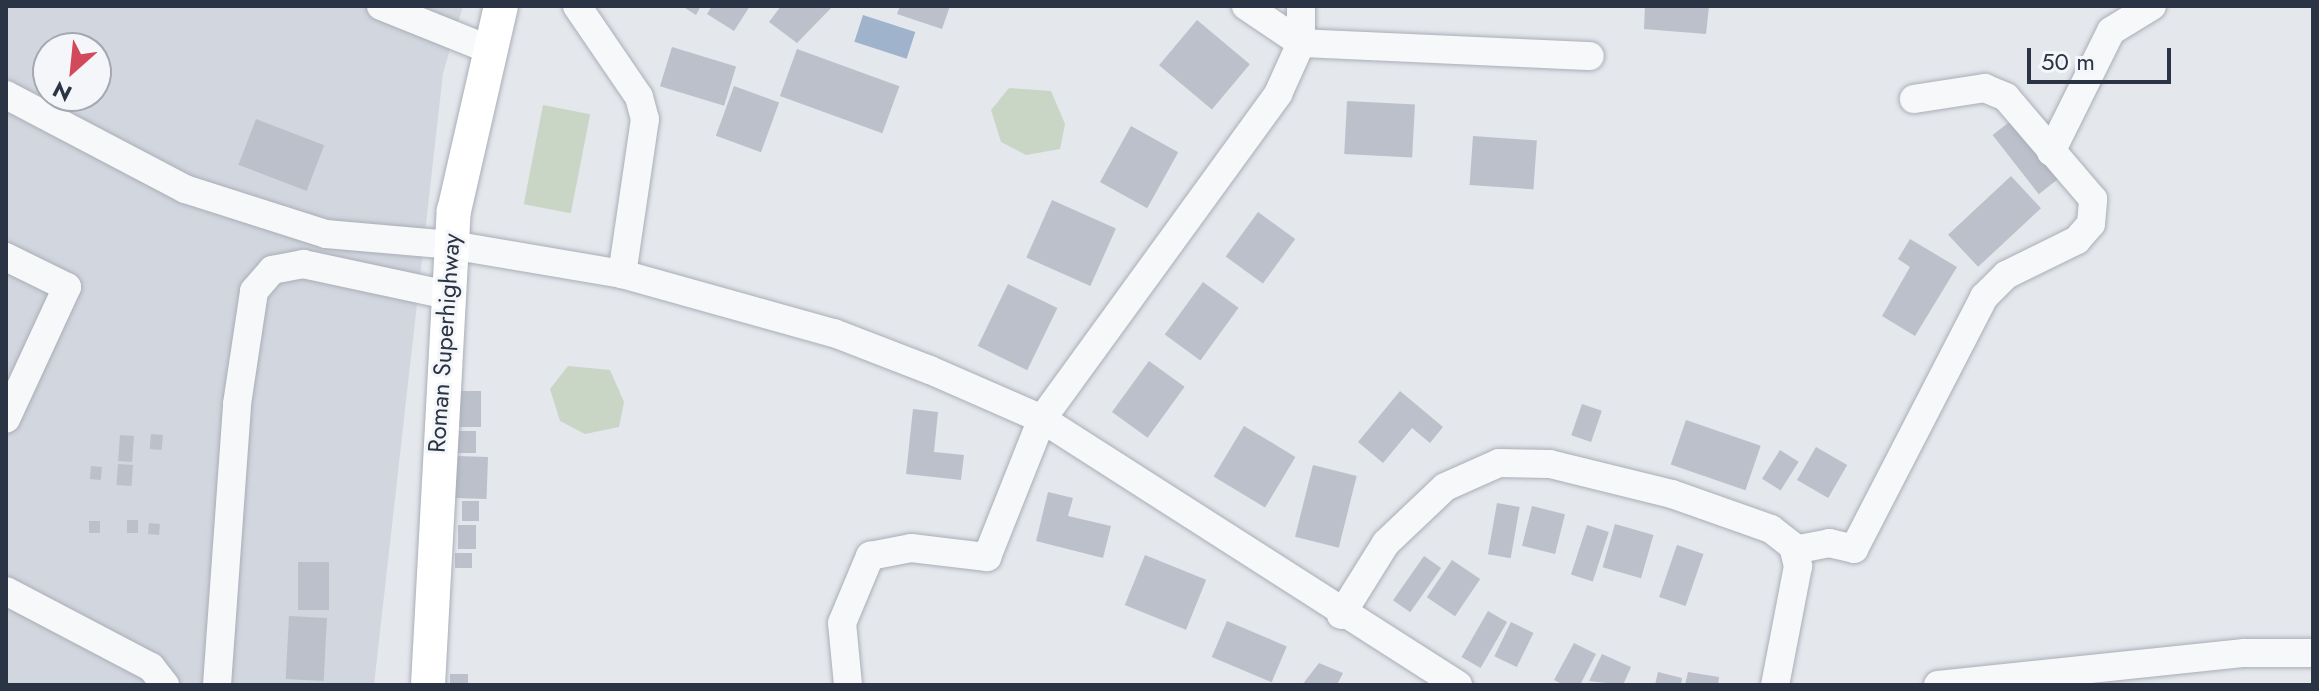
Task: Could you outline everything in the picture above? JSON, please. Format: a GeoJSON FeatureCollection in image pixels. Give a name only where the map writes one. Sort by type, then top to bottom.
{"type":"FeatureCollection","features":[{"type":"Feature","properties":{"kind":"main road","name":"Roman Superhighway"},"geometry":{"type":"LineString","coordinates":[[428,685],[451,245],[488,49],[501,6]]}},
{"type":"Feature","properties":{"kind":"street"},"geometry":{"type":"LineString","coordinates":[[381,6],[488,49]]}},
{"type":"Feature","properties":{"kind":"street"},"geometry":{"type":"LineString","coordinates":[[577,6],[639,97],[645,119],[622,274]]}},
{"type":"Feature","properties":{"kind":"street"},"geometry":{"type":"LineString","coordinates":[[1246,6],[1301,43],[1590,56]]}},
{"type":"Feature","properties":{"kind":"street"},"geometry":{"type":"LineString","coordinates":[[848,685],[842,623],[870,556],[911,548],[987,557],[1042,419],[1238,157],[1301,43],[1301,6]]}},
{"type":"Feature","properties":{"kind":"street"},"geometry":{"type":"LineString","coordinates":[[2051,152],[2111,31],[2152,6]]}},
{"type":"Feature","properties":{"kind":"street"},"geometry":{"type":"LineString","coordinates":[[1794,550],[1829,543],[1854,549],[1984,297],[2006,275],[2077,240],[2091,224],[2093,199],[2006,97],[1985,88],[1914,99]]}},
{"type":"Feature","properties":{"kind":"street"},"geometry":{"type":"LineString","coordinates":[[6,95],[185,189],[326,234],[451,245],[622,274],[834,333],[1042,419],[1341,615],[1458,685]]}},
{"type":"Feature","properties":{"kind":"street"},"geometry":{"type":"LineString","coordinates":[[6,257],[67,287],[6,419]]}},
{"type":"Feature","properties":{"kind":"street"},"geometry":{"type":"LineString","coordinates":[[217,685],[237,404],[254,291],[272,270],[303,264],[448,295]]}},
{"type":"Feature","properties":{"kind":"street"},"geometry":{"type":"LineString","coordinates":[[1341,615],[1386,543],[1445,487],[1499,463],[1550,464],[1672,494],[1771,529],[1794,550],[1798,566],[1775,685]]}},
{"type":"Feature","properties":{"kind":"street"},"geometry":{"type":"LineString","coordinates":[[6,591],[151,667],[165,685]]}},
{"type":"Feature","properties":{"kind":"street"},"geometry":{"type":"LineString","coordinates":[[1938,685],[2244,653],[2313,653]]}},
{"type":"Feature","properties":{"kind":"shaded area"},"geometry":{"type":"Polygon","coordinates":[[[6,6],[463,6],[443,73],[374,685],[6,685],[6,6]]]}},
{"type":"Feature","properties":{"kind":"green space"},"geometry":{"type":"Polygon","coordinates":[[[1009,88],[1051,91],[1065,124],[1060,149],[1026,155],[1001,142],[991,110],[1009,88]]]}},
{"type":"Feature","properties":{"kind":"green space"},"geometry":{"type":"Polygon","coordinates":[[[543,105],[590,114],[571,213],[524,204],[543,105]]]}},
{"type":"Feature","properties":{"kind":"green space"},"geometry":{"type":"Polygon","coordinates":[[[568,366],[610,370],[624,402],[619,427],[585,434],[560,421],[550,389],[568,366]]]}},
{"type":"Feature","properties":{"kind":"water"},"geometry":{"type":"Polygon","coordinates":[[[863,15],[915,32],[907,59],[854,42],[863,15]]]}},
{"type":"Feature","properties":{"kind":"building"},"geometry":{"type":"Polygon","coordinates":[[[682,6],[701,6],[696,15],[682,6]]]}},
{"type":"Feature","properties":{"kind":"building"},"geometry":{"type":"Polygon","coordinates":[[[712,6],[750,6],[734,31],[707,14],[712,6]]]}},
{"type":"Feature","properties":{"kind":"building"},"geometry":{"type":"Polygon","coordinates":[[[781,6],[833,6],[797,43],[769,22],[781,6]]]}},
{"type":"Feature","properties":{"kind":"building"},"geometry":{"type":"Polygon","coordinates":[[[900,6],[950,6],[942,29],[897,14],[900,6]]]}},
{"type":"Feature","properties":{"kind":"building"},"geometry":{"type":"Polygon","coordinates":[[[1645,6],[1709,6],[1706,34],[1644,29],[1645,6]]]}},
{"type":"Feature","properties":{"kind":"building"},"geometry":{"type":"Polygon","coordinates":[[[1197,20],[1250,64],[1212,110],[1159,65],[1197,20]]]}},
{"type":"Feature","properties":{"kind":"building"},"geometry":{"type":"Polygon","coordinates":[[[672,47],[736,67],[724,106],[660,86],[672,47]]]}},
{"type":"Feature","properties":{"kind":"building"},"geometry":{"type":"Polygon","coordinates":[[[797,49],[899,86],[882,133],[780,96],[797,49]]]}},
{"type":"Feature","properties":{"kind":"building"},"geometry":{"type":"Polygon","coordinates":[[[734,86],[779,102],[761,152],[716,136],[734,86]]]}},
{"type":"Feature","properties":{"kind":"building"},"geometry":{"type":"Polygon","coordinates":[[[1347,101],[1415,105],[1412,157],[1344,154],[1347,101]]]}},
{"type":"Feature","properties":{"kind":"building"},"geometry":{"type":"Polygon","coordinates":[[[2017,116],[2063,175],[2039,194],[1993,135],[2017,116]]]}},
{"type":"Feature","properties":{"kind":"building"},"geometry":{"type":"Polygon","coordinates":[[[256,119],[324,145],[307,191],[238,165],[256,119]]]}},
{"type":"Feature","properties":{"kind":"building"},"geometry":{"type":"Polygon","coordinates":[[[1131,126],[1178,152],[1147,208],[1100,182],[1131,126]]]}},
{"type":"Feature","properties":{"kind":"building"},"geometry":{"type":"Polygon","coordinates":[[[1473,136],[1537,140],[1533,189],[1470,185],[1473,136]]]}},
{"type":"Feature","properties":{"kind":"building"},"geometry":{"type":"Polygon","coordinates":[[[2011,176],[2041,208],[1978,267],[1948,235],[2011,176]]]}},
{"type":"Feature","properties":{"kind":"building"},"geometry":{"type":"Polygon","coordinates":[[[1052,200],[1116,228],[1090,286],[1026,258],[1052,200]]]}},
{"type":"Feature","properties":{"kind":"building"},"geometry":{"type":"Polygon","coordinates":[[[1258,212],[1295,239],[1263,284],[1226,256],[1258,212]]]}},
{"type":"Feature","properties":{"kind":"building"},"geometry":{"type":"Polygon","coordinates":[[[1910,239],[1957,267],[1915,336],[1882,316],[1910,267],[1898,259],[1910,239]]]}},
{"type":"Feature","properties":{"kind":"building"},"geometry":{"type":"Polygon","coordinates":[[[1203,282],[1239,308],[1200,360],[1165,335],[1203,282]]]}},
{"type":"Feature","properties":{"kind":"building"},"geometry":{"type":"Polygon","coordinates":[[[1008,284],[1057,308],[1027,370],[978,346],[1008,284]]]}},
{"type":"Feature","properties":{"kind":"building"},"geometry":{"type":"Polygon","coordinates":[[[1149,361],[1185,387],[1148,438],[1112,412],[1149,361]]]}},
{"type":"Feature","properties":{"kind":"building"},"geometry":{"type":"Polygon","coordinates":[[[457,391],[481,391],[481,427],[457,427],[457,391]]]}},
{"type":"Feature","properties":{"kind":"building"},"geometry":{"type":"Polygon","coordinates":[[[1400,391],[1443,427],[1430,443],[1412,428],[1383,463],[1358,442],[1400,391]]]}},
{"type":"Feature","properties":{"kind":"building"},"geometry":{"type":"Polygon","coordinates":[[[1582,404],[1602,411],[1591,442],[1571,435],[1582,404]]]}},
{"type":"Feature","properties":{"kind":"building"},"geometry":{"type":"Polygon","coordinates":[[[913,409],[938,412],[934,452],[964,455],[961,480],[906,474],[913,409]]]}},
{"type":"Feature","properties":{"kind":"building"},"geometry":{"type":"Polygon","coordinates":[[[1686,420],[1761,446],[1745,490],[1671,464],[1686,420]]]}},
{"type":"Feature","properties":{"kind":"building"},"geometry":{"type":"Polygon","coordinates":[[[1244,426],[1295,457],[1265,507],[1214,477],[1244,426]]]}},
{"type":"Feature","properties":{"kind":"building"},"geometry":{"type":"Polygon","coordinates":[[[457,431],[476,431],[476,453],[457,453],[457,431]]]}},
{"type":"Feature","properties":{"kind":"building"},"geometry":{"type":"Polygon","coordinates":[[[151,434],[163,435],[162,450],[150,449],[151,434]]]}},
{"type":"Feature","properties":{"kind":"building"},"geometry":{"type":"Polygon","coordinates":[[[120,435],[134,436],[132,462],[118,461],[120,435]]]}},
{"type":"Feature","properties":{"kind":"building"},"geometry":{"type":"Polygon","coordinates":[[[1816,447],[1847,465],[1828,498],[1797,480],[1816,447]]]}},
{"type":"Feature","properties":{"kind":"building"},"geometry":{"type":"Polygon","coordinates":[[[1780,450],[1799,462],[1781,490],[1762,479],[1780,450]]]}},
{"type":"Feature","properties":{"kind":"building"},"geometry":{"type":"Polygon","coordinates":[[[457,456],[488,457],[487,499],[456,498],[457,456]]]}},
{"type":"Feature","properties":{"kind":"building"},"geometry":{"type":"Polygon","coordinates":[[[118,464],[133,465],[131,486],[117,485],[118,464]]]}},
{"type":"Feature","properties":{"kind":"building"},"geometry":{"type":"Polygon","coordinates":[[[1313,465],[1357,476],[1339,548],[1295,537],[1313,465]]]}},
{"type":"Feature","properties":{"kind":"building"},"geometry":{"type":"Polygon","coordinates":[[[91,466],[102,467],[101,480],[90,479],[91,466]]]}},
{"type":"Feature","properties":{"kind":"building"},"geometry":{"type":"Polygon","coordinates":[[[1048,492],[1073,498],[1068,516],[1111,526],[1103,558],[1036,541],[1048,492]]]}},
{"type":"Feature","properties":{"kind":"building"},"geometry":{"type":"Polygon","coordinates":[[[462,501],[479,501],[479,521],[462,521],[462,501]]]}},
{"type":"Feature","properties":{"kind":"building"},"geometry":{"type":"Polygon","coordinates":[[[1497,503],[1520,507],[1511,558],[1488,554],[1497,503]]]}},
{"type":"Feature","properties":{"kind":"building"},"geometry":{"type":"Polygon","coordinates":[[[1532,506],[1565,514],[1555,554],[1522,546],[1532,506]]]}},
{"type":"Feature","properties":{"kind":"building"},"geometry":{"type":"Polygon","coordinates":[[[127,520],[138,520],[138,533],[127,533],[127,520]]]}},
{"type":"Feature","properties":{"kind":"building"},"geometry":{"type":"Polygon","coordinates":[[[89,521],[100,521],[100,533],[89,533],[89,521]]]}},
{"type":"Feature","properties":{"kind":"building"},"geometry":{"type":"Polygon","coordinates":[[[149,523],[160,524],[159,535],[148,534],[149,523]]]}},
{"type":"Feature","properties":{"kind":"building"},"geometry":{"type":"Polygon","coordinates":[[[1615,524],[1653,535],[1641,578],[1603,567],[1615,524]]]}},
{"type":"Feature","properties":{"kind":"building"},"geometry":{"type":"Polygon","coordinates":[[[458,525],[476,525],[476,549],[458,549],[458,525]]]}},
{"type":"Feature","properties":{"kind":"building"},"geometry":{"type":"Polygon","coordinates":[[[1587,525],[1609,532],[1593,582],[1571,574],[1587,525]]]}},
{"type":"Feature","properties":{"kind":"building"},"geometry":{"type":"Polygon","coordinates":[[[1677,545],[1703,554],[1686,606],[1659,597],[1677,545]]]}},
{"type":"Feature","properties":{"kind":"building"},"geometry":{"type":"Polygon","coordinates":[[[455,553],[472,553],[472,568],[455,568],[455,553]]]}},
{"type":"Feature","properties":{"kind":"building"},"geometry":{"type":"Polygon","coordinates":[[[1145,555],[1206,580],[1186,630],[1125,605],[1145,555]]]}},
{"type":"Feature","properties":{"kind":"building"},"geometry":{"type":"Polygon","coordinates":[[[1424,556],[1441,568],[1410,612],[1393,600],[1424,556]]]}},
{"type":"Feature","properties":{"kind":"building"},"geometry":{"type":"Polygon","coordinates":[[[1452,560],[1480,579],[1455,616],[1427,597],[1452,560]]]}},
{"type":"Feature","properties":{"kind":"building"},"geometry":{"type":"Polygon","coordinates":[[[298,562],[329,562],[329,610],[298,610],[298,562]]]}},
{"type":"Feature","properties":{"kind":"building"},"geometry":{"type":"Polygon","coordinates":[[[1488,611],[1507,622],[1481,668],[1462,657],[1488,611]]]}},
{"type":"Feature","properties":{"kind":"building"},"geometry":{"type":"Polygon","coordinates":[[[289,616],[327,618],[324,681],[286,679],[289,616]]]}},
{"type":"Feature","properties":{"kind":"building"},"geometry":{"type":"Polygon","coordinates":[[[1227,621],[1287,646],[1272,682],[1212,657],[1227,621]]]}},
{"type":"Feature","properties":{"kind":"building"},"geometry":{"type":"Polygon","coordinates":[[[1511,622],[1533,633],[1517,667],[1494,656],[1511,622]]]}},
{"type":"Feature","properties":{"kind":"building"},"geometry":{"type":"Polygon","coordinates":[[[1574,643],[1596,654],[1580,685],[1564,685],[1554,680],[1574,643]]]}},
{"type":"Feature","properties":{"kind":"building"},"geometry":{"type":"Polygon","coordinates":[[[1602,654],[1631,667],[1623,685],[1589,681],[1602,654]]]}},
{"type":"Feature","properties":{"kind":"building"},"geometry":{"type":"Polygon","coordinates":[[[1319,663],[1343,673],[1337,685],[1302,685],[1319,663]]]}},
{"type":"Feature","properties":{"kind":"building"},"geometry":{"type":"Polygon","coordinates":[[[1658,672],[1682,678],[1681,685],[1655,685],[1658,672]]]}},
{"type":"Feature","properties":{"kind":"building"},"geometry":{"type":"Polygon","coordinates":[[[1688,672],[1719,677],[1718,685],[1685,685],[1688,672]]]}},
{"type":"Feature","properties":{"kind":"building"},"geometry":{"type":"Polygon","coordinates":[[[450,674],[468,674],[468,685],[450,685],[450,674]]]}}]}
